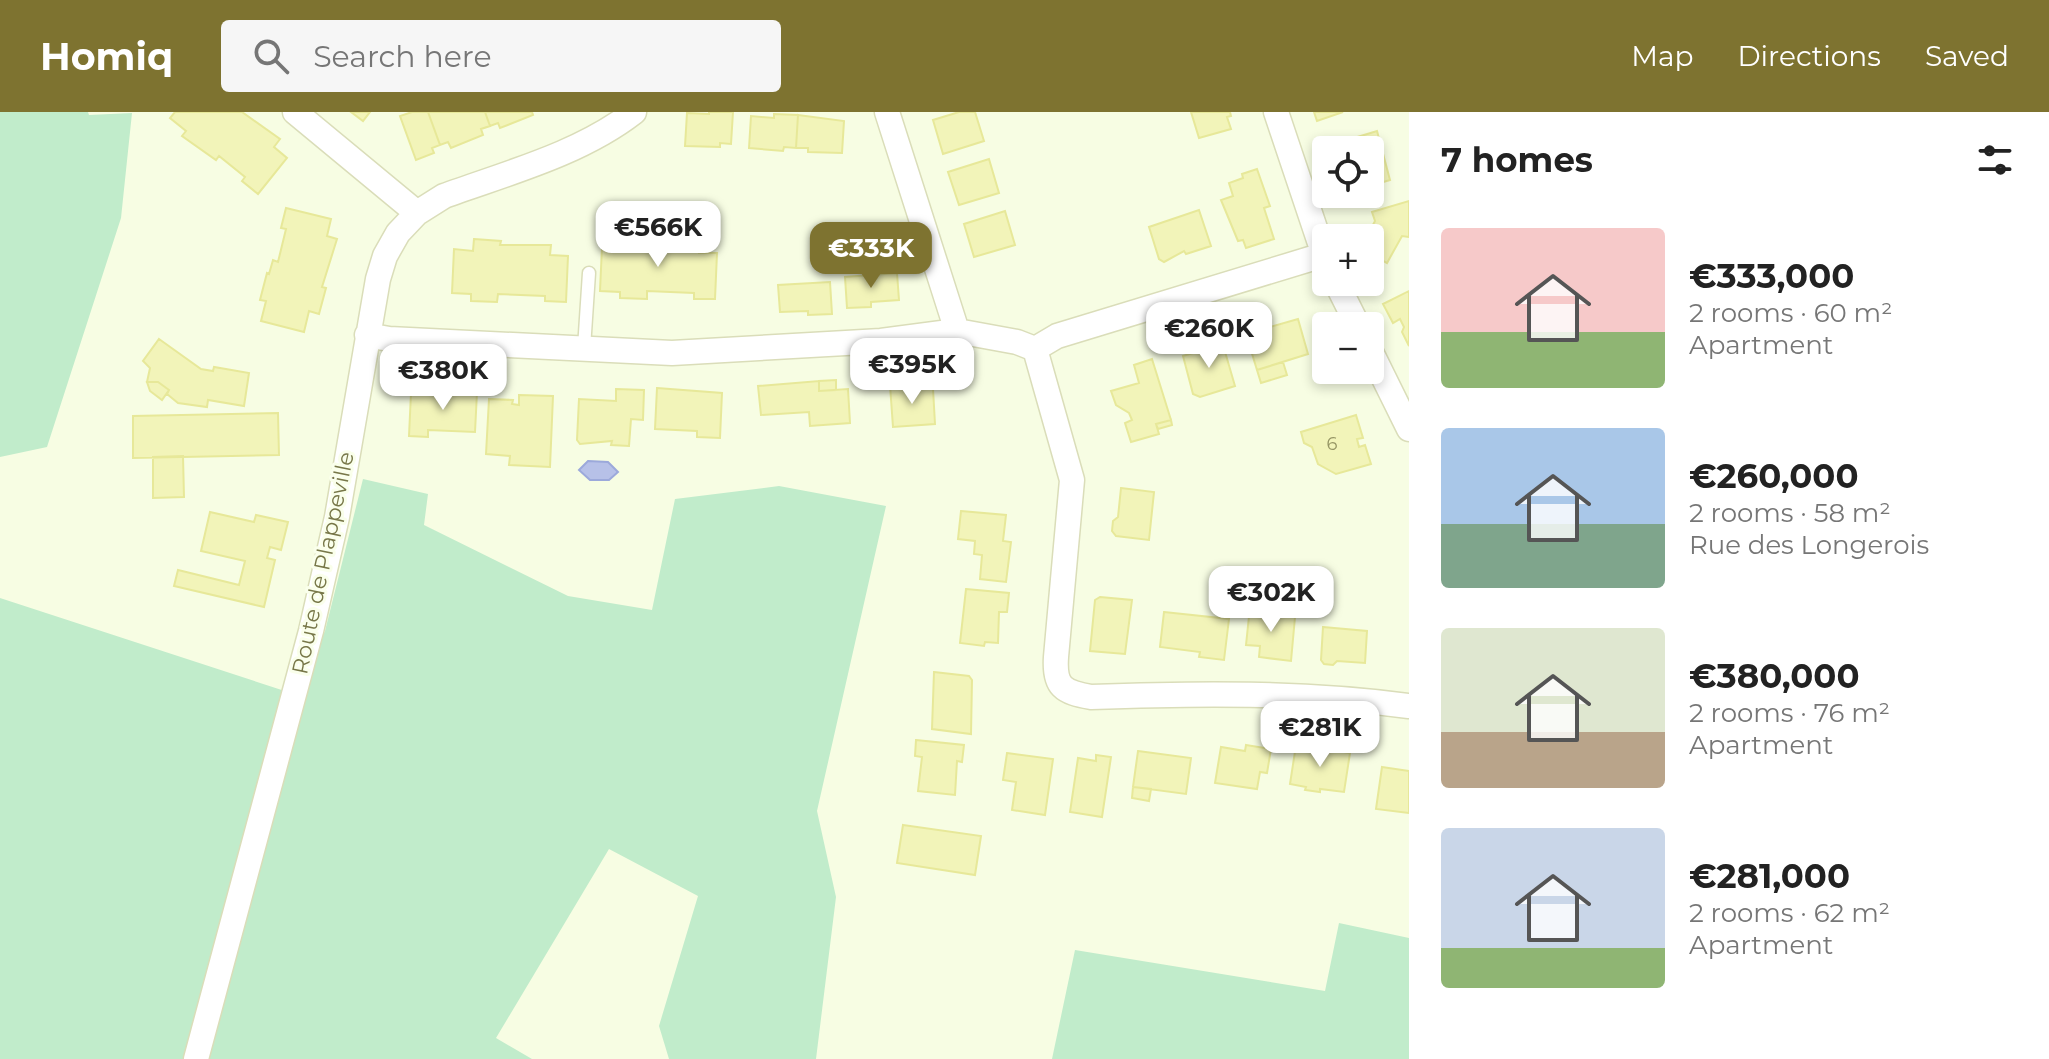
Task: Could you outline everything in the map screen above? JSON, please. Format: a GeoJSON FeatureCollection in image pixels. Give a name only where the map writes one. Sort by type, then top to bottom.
{"type":"FeatureCollection","features":[{"type":"Feature","properties":{"kind":"street"},"geometry":{"type":"LineString","coordinates":[[295,112],[417,213]]}},
{"type":"Feature","properties":{"kind":"street","name":"Route de Plappeville"},"geometry":{"type":"LineString","coordinates":[[196,1059],[311,631],[337,517],[367,335],[385,256],[398,233],[417,213],[444,196],[563,152],[614,128],[634,112]]}},
{"type":"Feature","properties":{"kind":"street"},"geometry":{"type":"LineString","coordinates":[[887,112],[957,331]]}},
{"type":"Feature","properties":{"kind":"street"},"geometry":{"type":"LineString","coordinates":[[1276,112],[1313,224]]}},
{"type":"Feature","properties":{"kind":"street"},"geometry":{"type":"LineString","coordinates":[[1035,349],[1057,336],[1312,262]]}},
{"type":"Feature","properties":{"kind":"street"},"geometry":{"type":"LineString","coordinates":[[367,335],[389,339],[672,353],[881,341],[957,331],[1017,342],[1035,349]]}},
{"type":"Feature","properties":{"kind":"street"},"geometry":{"type":"LineString","coordinates":[[1035,349],[1072,480],[1055,674],[1061,687],[1073,694],[1091,697],[1222,693],[1372,701],[1409,706]]}},
{"type":"Feature","properties":{"kind":"street"},"geometry":{"type":"LineString","coordinates":[[1384,378],[1409,429]]}},
{"type":"Feature","properties":{"kind":"lane"},"geometry":{"type":"LineString","coordinates":[[584,348],[589,273]]}},
{"type":"Feature","properties":{"kind":"green space"},"geometry":{"type":"Polygon","coordinates":[[[0,112],[132,113],[121,218],[47,447],[0,457],[0,112]]]}},
{"type":"Feature","properties":{"kind":"green space"},"geometry":{"type":"Polygon","coordinates":[[[363,479],[428,494],[424,525],[568,596],[652,610],[675,499],[779,486],[886,506],[817,811],[836,897],[816,1059],[669,1059],[659,1026],[698,896],[609,849],[496,1038],[532,1059],[0,1059],[0,598],[294,694],[325,631],[363,479]]]}},
{"type":"Feature","properties":{"kind":"green space"},"geometry":{"type":"Polygon","coordinates":[[[1339,923],[1409,938],[1409,1059],[1052,1059],[1075,950],[1325,991],[1339,923]]]}},
{"type":"Feature","properties":{"kind":"water"},"geometry":{"type":"Polygon","coordinates":[[[588,461],[608,462],[618,472],[609,480],[590,480],[579,470],[588,461]]]}},
{"type":"Feature","properties":{"kind":"building"},"geometry":{"type":"Polygon","coordinates":[[[175,112],[242,112],[280,139],[274,147],[287,158],[258,194],[242,181],[245,177],[219,156],[216,160],[182,136],[186,131],[170,118],[175,112]]]}},
{"type":"Feature","properties":{"kind":"building"},"geometry":{"type":"Polygon","coordinates":[[[351,112],[370,112],[363,121],[351,112]]]}},
{"type":"Feature","properties":{"kind":"building"},"geometry":{"type":"Polygon","coordinates":[[[428,112],[440,145],[432,148],[434,153],[416,160],[400,116],[428,112]]]}},
{"type":"Feature","properties":{"kind":"building"},"geometry":{"type":"Polygon","coordinates":[[[428,112],[485,112],[490,126],[481,129],[483,135],[451,148],[448,142],[440,145],[428,112]]]}},
{"type":"Feature","properties":{"kind":"building"},"geometry":{"type":"Polygon","coordinates":[[[485,112],[532,112],[533,115],[500,128],[498,123],[490,126],[485,112]]]}},
{"type":"Feature","properties":{"kind":"building"},"geometry":{"type":"Polygon","coordinates":[[[733,112],[731,144],[720,143],[720,147],[685,146],[687,113],[733,112]]]}},
{"type":"Feature","properties":{"kind":"building"},"geometry":{"type":"Polygon","coordinates":[[[959,112],[975,112],[984,141],[943,154],[933,120],[959,112]]]}},
{"type":"Feature","properties":{"kind":"building"},"geometry":{"type":"Polygon","coordinates":[[[1191,112],[1230,112],[1231,116],[1227,117],[1231,129],[1199,138],[1191,112]]]}},
{"type":"Feature","properties":{"kind":"building"},"geometry":{"type":"Polygon","coordinates":[[[1314,112],[1343,112],[1317,121],[1314,112]]]}},
{"type":"Feature","properties":{"kind":"building"},"geometry":{"type":"Polygon","coordinates":[[[774,114],[798,115],[796,148],[784,147],[783,151],[749,148],[751,116],[774,118],[774,114]]]}},
{"type":"Feature","properties":{"kind":"building"},"geometry":{"type":"Polygon","coordinates":[[[798,115],[844,121],[842,153],[808,152],[808,148],[796,148],[798,115]]]}},
{"type":"Feature","properties":{"kind":"building"},"geometry":{"type":"Polygon","coordinates":[[[1377,131],[1378,136],[1361,136],[1377,131]]]}},
{"type":"Feature","properties":{"kind":"building"},"geometry":{"type":"Polygon","coordinates":[[[1384,157],[1390,180],[1384,182],[1384,157]]]}},
{"type":"Feature","properties":{"kind":"building"},"geometry":{"type":"Polygon","coordinates":[[[989,159],[999,193],[959,205],[948,172],[989,159]]]}},
{"type":"Feature","properties":{"kind":"building"},"geometry":{"type":"Polygon","coordinates":[[[1257,169],[1270,206],[1264,208],[1274,239],[1246,248],[1243,240],[1238,241],[1221,200],[1233,196],[1229,183],[1257,169]]]}},
{"type":"Feature","properties":{"kind":"building"},"geometry":{"type":"Polygon","coordinates":[[[1409,201],[1409,237],[1402,236],[1387,263],[1384,261],[1384,224],[1373,224],[1372,212],[1409,201]]]}},
{"type":"Feature","properties":{"kind":"building"},"geometry":{"type":"Polygon","coordinates":[[[286,208],[331,219],[327,236],[337,239],[322,287],[326,288],[319,314],[309,311],[304,332],[261,321],[266,301],[260,300],[273,260],[278,262],[286,229],[281,228],[286,208]]]}},
{"type":"Feature","properties":{"kind":"building"},"geometry":{"type":"Polygon","coordinates":[[[1199,210],[1211,246],[1186,254],[1184,251],[1164,262],[1159,259],[1149,227],[1199,210]]]}},
{"type":"Feature","properties":{"kind":"building"},"geometry":{"type":"Polygon","coordinates":[[[1005,211],[1015,245],[974,257],[964,224],[1005,211]]]}},
{"type":"Feature","properties":{"kind":"building"},"geometry":{"type":"Polygon","coordinates":[[[623,237],[649,238],[649,242],[700,242],[699,253],[717,253],[715,299],[694,299],[694,293],[647,291],[647,299],[620,298],[620,292],[600,291],[602,247],[622,248],[623,237]]]}},
{"type":"Feature","properties":{"kind":"building"},"geometry":{"type":"Polygon","coordinates":[[[474,239],[501,241],[500,245],[551,245],[550,255],[568,256],[566,302],[545,301],[545,296],[498,294],[497,302],[471,301],[471,294],[452,293],[454,249],[473,251],[474,239]]]}},
{"type":"Feature","properties":{"kind":"building"},"geometry":{"type":"Polygon","coordinates":[[[897,273],[899,300],[871,302],[871,307],[847,308],[845,277],[897,273]]]}},
{"type":"Feature","properties":{"kind":"building"},"geometry":{"type":"Polygon","coordinates":[[[830,282],[832,314],[780,312],[778,285],[830,282]]]}},
{"type":"Feature","properties":{"kind":"building"},"geometry":{"type":"Polygon","coordinates":[[[1409,291],[1409,346],[1400,319],[1393,323],[1383,304],[1409,291]]]}},
{"type":"Feature","properties":{"kind":"building"},"geometry":{"type":"Polygon","coordinates":[[[1298,319],[1308,354],[1257,370],[1246,334],[1298,319]]]}},
{"type":"Feature","properties":{"kind":"building"},"geometry":{"type":"Polygon","coordinates":[[[1221,338],[1235,386],[1200,397],[1193,394],[1183,356],[1206,349],[1205,343],[1221,338]]]}},
{"type":"Feature","properties":{"kind":"building"},"geometry":{"type":"Polygon","coordinates":[[[159,339],[201,369],[213,371],[214,367],[249,373],[244,406],[208,400],[207,407],[178,403],[167,394],[169,390],[158,382],[147,382],[150,368],[143,361],[159,339]]]}},
{"type":"Feature","properties":{"kind":"building"},"geometry":{"type":"Polygon","coordinates":[[[959,359],[973,360],[972,369],[957,368],[959,359]]]}},
{"type":"Feature","properties":{"kind":"building"},"geometry":{"type":"Polygon","coordinates":[[[1152,359],[1171,420],[1156,424],[1159,434],[1131,442],[1125,423],[1132,420],[1129,413],[1116,405],[1111,391],[1139,383],[1134,365],[1152,359]]]}},
{"type":"Feature","properties":{"kind":"building"},"geometry":{"type":"Polygon","coordinates":[[[1283,362],[1287,375],[1261,383],[1257,370],[1283,362]]]}},
{"type":"Feature","properties":{"kind":"building"},"geometry":{"type":"Polygon","coordinates":[[[836,380],[836,390],[819,391],[819,381],[836,380]]]}},
{"type":"Feature","properties":{"kind":"building"},"geometry":{"type":"Polygon","coordinates":[[[819,381],[819,391],[848,389],[850,423],[810,426],[809,412],[761,415],[758,386],[819,381]]]}},
{"type":"Feature","properties":{"kind":"building"},"geometry":{"type":"Polygon","coordinates":[[[147,382],[158,382],[169,390],[162,400],[150,391],[147,382]]]}},
{"type":"Feature","properties":{"kind":"building"},"geometry":{"type":"Polygon","coordinates":[[[890,385],[911,386],[911,390],[929,385],[933,389],[935,424],[893,427],[890,385]]]}},
{"type":"Feature","properties":{"kind":"building"},"geometry":{"type":"Polygon","coordinates":[[[657,388],[722,393],[720,438],[697,437],[697,431],[655,429],[657,388]]]}},
{"type":"Feature","properties":{"kind":"building"},"geometry":{"type":"Polygon","coordinates":[[[616,389],[644,390],[643,420],[631,419],[629,446],[611,445],[612,441],[580,444],[577,440],[579,399],[616,401],[616,389]]]}},
{"type":"Feature","properties":{"kind":"building"},"geometry":{"type":"Polygon","coordinates":[[[429,390],[477,392],[475,432],[428,430],[428,437],[409,436],[411,393],[429,394],[429,390]]]}},
{"type":"Feature","properties":{"kind":"building"},"geometry":{"type":"Polygon","coordinates":[[[519,395],[553,396],[550,467],[509,465],[510,456],[486,454],[489,399],[513,400],[512,404],[519,405],[519,395]]]}},
{"type":"Feature","properties":{"kind":"building"},"geometry":{"type":"Polygon","coordinates":[[[278,413],[279,455],[133,458],[133,416],[278,413]]]}},
{"type":"Feature","properties":{"kind":"building"},"geometry":{"type":"Polygon","coordinates":[[[1356,415],[1363,438],[1357,439],[1359,447],[1365,445],[1371,464],[1336,474],[1318,464],[1312,447],[1304,443],[1301,432],[1356,415]]]}},
{"type":"Feature","properties":{"kind":"building"},"geometry":{"type":"Polygon","coordinates":[[[1171,420],[1172,425],[1158,429],[1156,424],[1171,420]]]}},
{"type":"Feature","properties":{"kind":"building"},"geometry":{"type":"Polygon","coordinates":[[[183,456],[184,497],[153,498],[153,457],[183,456]]]}},
{"type":"Feature","properties":{"kind":"building"},"geometry":{"type":"Polygon","coordinates":[[[1121,488],[1154,492],[1149,540],[1116,536],[1112,531],[1113,521],[1118,517],[1121,488]]]}},
{"type":"Feature","properties":{"kind":"building"},"geometry":{"type":"Polygon","coordinates":[[[961,511],[1006,515],[1003,541],[1011,542],[1006,582],[980,579],[982,555],[974,554],[975,541],[958,539],[961,511]]]}},
{"type":"Feature","properties":{"kind":"building"},"geometry":{"type":"Polygon","coordinates":[[[210,512],[254,522],[256,515],[288,522],[281,550],[270,547],[267,558],[275,560],[264,607],[174,586],[178,570],[239,585],[245,561],[201,551],[210,512]]]}},
{"type":"Feature","properties":{"kind":"building"},"geometry":{"type":"Polygon","coordinates":[[[966,589],[1009,593],[1007,612],[999,612],[998,643],[985,642],[984,646],[960,643],[966,589]]]}},
{"type":"Feature","properties":{"kind":"building"},"geometry":{"type":"Polygon","coordinates":[[[1100,597],[1132,600],[1125,654],[1090,651],[1095,600],[1100,597]]]}},
{"type":"Feature","properties":{"kind":"building"},"geometry":{"type":"Polygon","coordinates":[[[1250,607],[1295,617],[1291,661],[1259,657],[1260,646],[1246,645],[1250,607]]]}},
{"type":"Feature","properties":{"kind":"building"},"geometry":{"type":"Polygon","coordinates":[[[1164,612],[1229,619],[1224,660],[1199,657],[1200,652],[1160,647],[1164,612]]]}},
{"type":"Feature","properties":{"kind":"building"},"geometry":{"type":"Polygon","coordinates":[[[1323,627],[1367,631],[1365,663],[1337,661],[1333,665],[1324,664],[1321,660],[1323,627]]]}},
{"type":"Feature","properties":{"kind":"building"},"geometry":{"type":"Polygon","coordinates":[[[934,672],[969,676],[972,680],[971,734],[932,729],[934,672]]]}},
{"type":"Feature","properties":{"kind":"building"},"geometry":{"type":"Polygon","coordinates":[[[916,740],[964,745],[962,762],[957,761],[955,795],[918,791],[922,757],[915,756],[916,740]]]}},
{"type":"Feature","properties":{"kind":"building"},"geometry":{"type":"Polygon","coordinates":[[[1246,745],[1271,749],[1267,773],[1260,772],[1257,789],[1215,783],[1221,747],[1245,751],[1246,745]]]}},
{"type":"Feature","properties":{"kind":"building"},"geometry":{"type":"Polygon","coordinates":[[[1296,745],[1315,747],[1315,751],[1325,753],[1325,749],[1350,753],[1344,792],[1305,790],[1306,787],[1290,784],[1296,745]]]}},
{"type":"Feature","properties":{"kind":"building"},"geometry":{"type":"Polygon","coordinates":[[[1138,751],[1191,758],[1186,794],[1133,787],[1138,751]]]}},
{"type":"Feature","properties":{"kind":"building"},"geometry":{"type":"Polygon","coordinates":[[[1007,753],[1053,759],[1045,815],[1012,810],[1016,782],[1003,780],[1007,753]]]}},
{"type":"Feature","properties":{"kind":"building"},"geometry":{"type":"Polygon","coordinates":[[[1096,755],[1111,757],[1102,817],[1070,812],[1078,758],[1096,761],[1096,755]]]}},
{"type":"Feature","properties":{"kind":"building"},"geometry":{"type":"Polygon","coordinates":[[[1382,767],[1409,771],[1409,813],[1376,809],[1382,767]]]}},
{"type":"Feature","properties":{"kind":"building"},"geometry":{"type":"Polygon","coordinates":[[[1133,787],[1151,789],[1149,801],[1132,798],[1133,787]]]}},
{"type":"Feature","properties":{"kind":"building"},"geometry":{"type":"Polygon","coordinates":[[[903,825],[981,836],[975,875],[897,863],[903,825]]]}}]}
